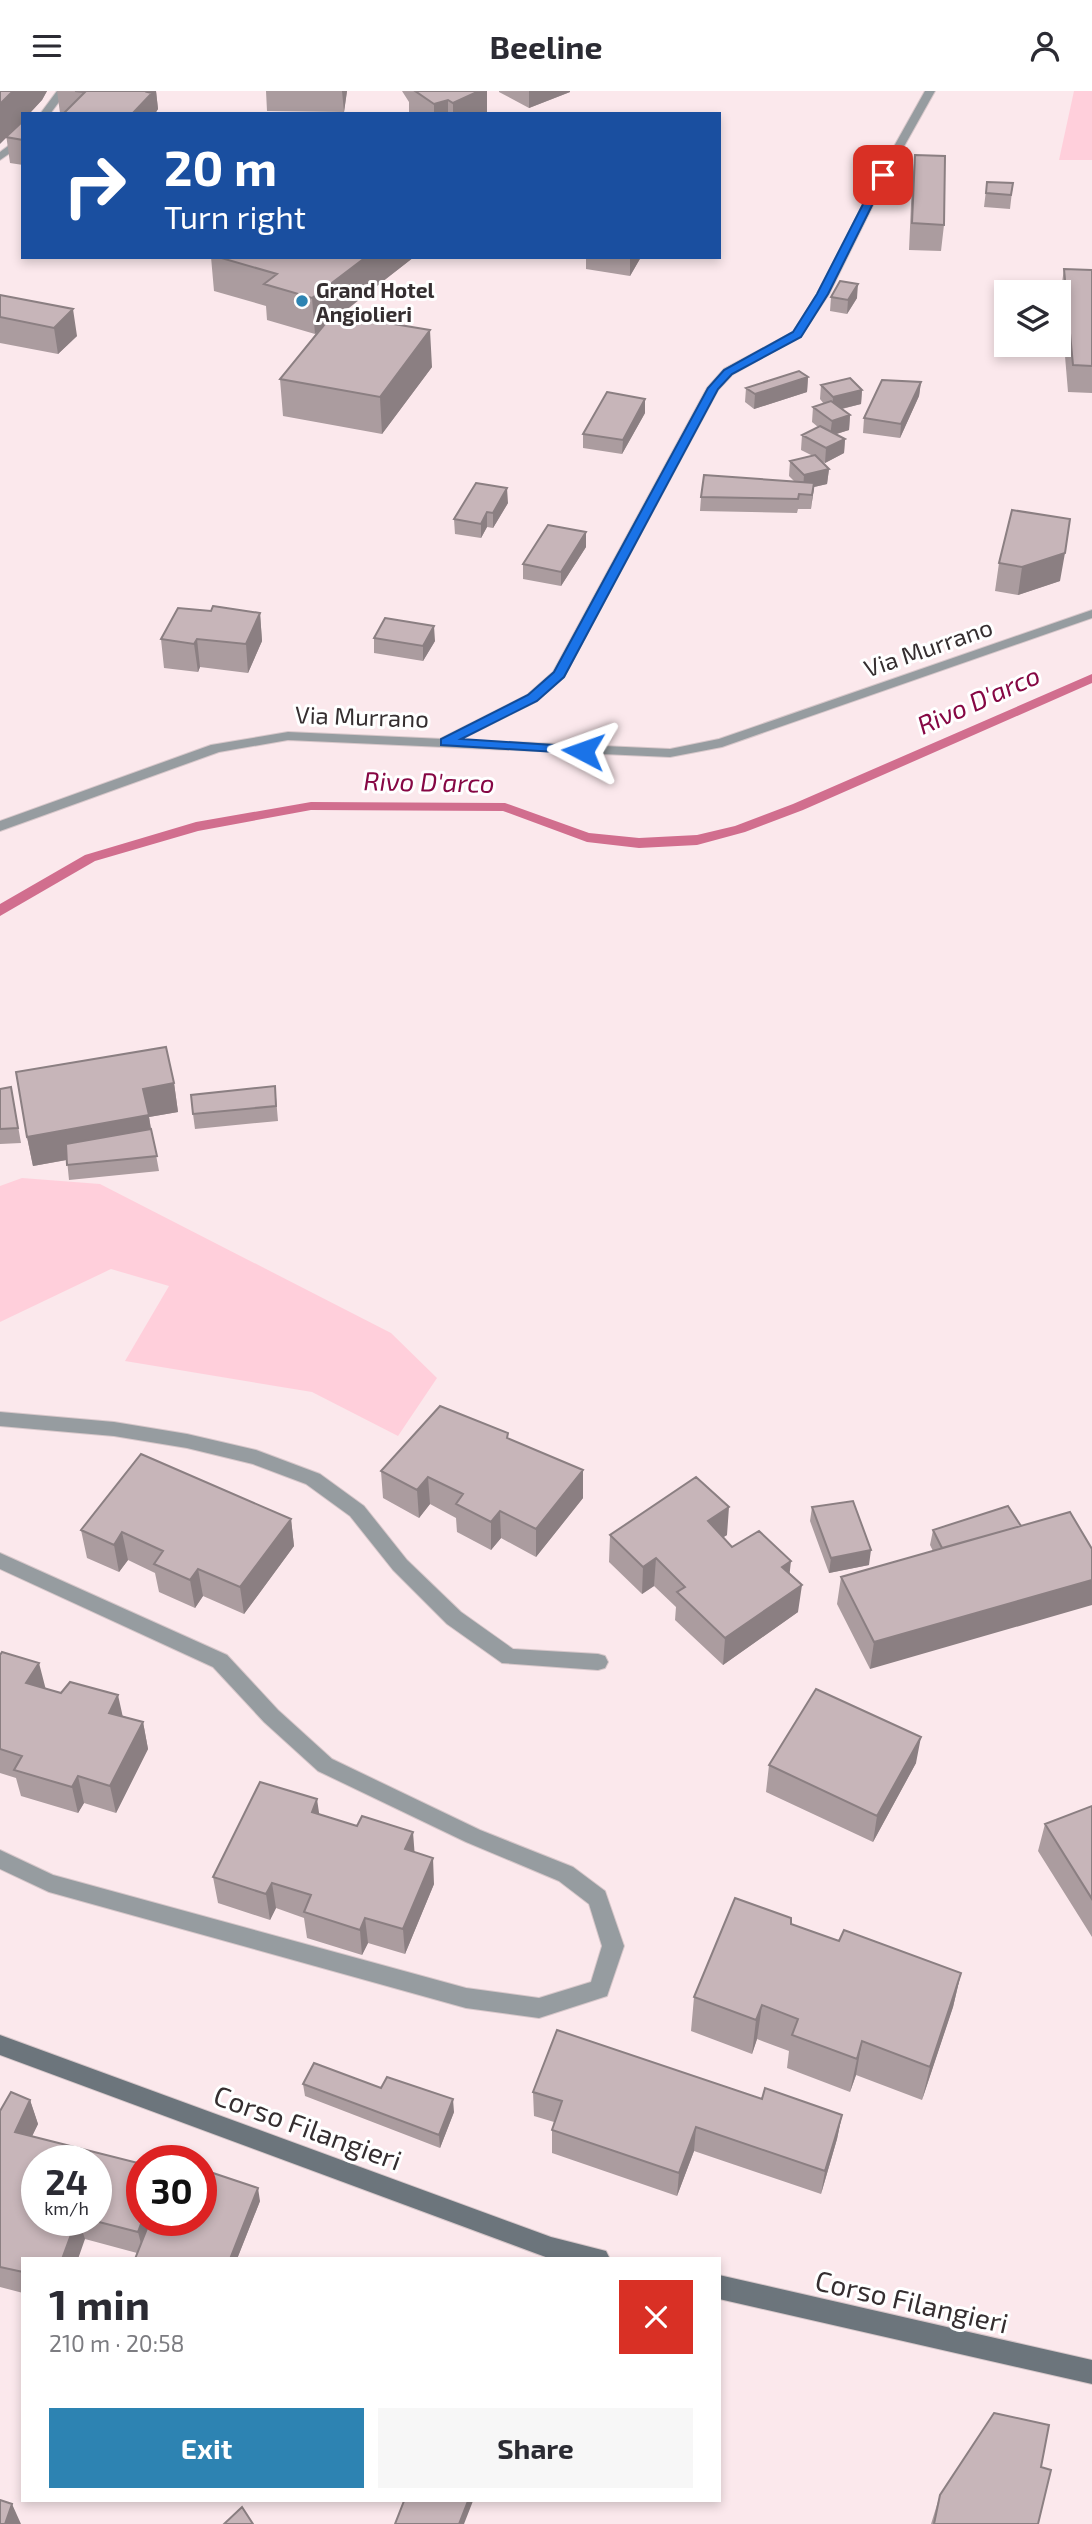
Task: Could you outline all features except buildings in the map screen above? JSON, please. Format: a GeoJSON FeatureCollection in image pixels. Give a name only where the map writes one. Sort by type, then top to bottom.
{"type":"FeatureCollection","features":[{"type":"Feature","properties":{"kind":"street"},"geometry":{"type":"LineString","coordinates":[[46,112],[62,91]]}},
{"type":"Feature","properties":{"kind":"street"},"geometry":{"type":"LineString","coordinates":[[445,742],[532,698],[559,674],[713,388],[728,372],[797,334],[823,294],[883,175],[930,91]]}},
{"type":"Feature","properties":{"kind":"street"},"geometry":{"type":"LineString","coordinates":[[0,157],[21,140]]}},
{"type":"Feature","properties":{"kind":"street","name":"Via Murrano"},"geometry":{"type":"LineString","coordinates":[[0,826],[216,748],[288,736],[670,753],[722,743],[1092,614]]}},
{"type":"Feature","properties":{"kind":"street"},"geometry":{"type":"LineString","coordinates":[[0,1419],[114,1429],[187,1441],[256,1457],[313,1479],[357,1511],[400,1565],[454,1618],[509,1657],[598,1662]]}},
{"type":"Feature","properties":{"kind":"street"},"geometry":{"type":"LineString","coordinates":[[0,1561],[220,1661],[271,1716],[325,1765],[473,1836],[566,1874],[598,1898],[613,1946],[599,1989],[539,2008],[466,1998],[49,1883],[0,1859]]}},
{"type":"Feature","properties":{"kind":"street","name":"Corso Filangieri"},"geometry":{"type":"LineString","coordinates":[[2,2049],[551,2248],[589,2257]]}},
{"type":"Feature","properties":{"kind":"street","name":"Corso Filangieri"},"geometry":{"type":"LineString","coordinates":[[721,2287],[1092,2372]]}},
{"type":"Feature","properties":{"kind":"shaded area"},"geometry":{"type":"Polygon","coordinates":[[[1074,91],[1092,91],[1092,160],[1059,160],[1074,91]]]}},
{"type":"Feature","properties":{"kind":"shaded area"},"geometry":{"type":"Polygon","coordinates":[[[22,1178],[100,1184],[391,1333],[437,1378],[398,1436],[312,1392],[125,1361],[169,1286],[111,1269],[0,1322],[0,1186],[22,1178]]]}},
{"type":"Feature","properties":{"kind":"waterway","name":"Rivo D'arco"},"geometry":{"type":"LineString","coordinates":[[0,911],[90,858],[196,827],[311,806],[505,807],[587,837],[639,843],[697,840],[740,829],[798,807],[1092,678]]}},
{"type":"Feature","properties":{"kind":"place","name":"Grand Hotel Angiolieri"},"geometry":{"type":"Point","coordinates":[302,301]}},
{"type":"Feature","properties":{"kind":"route"},"geometry":{"type":"LineString","coordinates":[[583,751],[445,742],[486,724],[532,698],[559,674],[713,388],[728,372],[797,334],[823,294],[883,175]]}}]}
